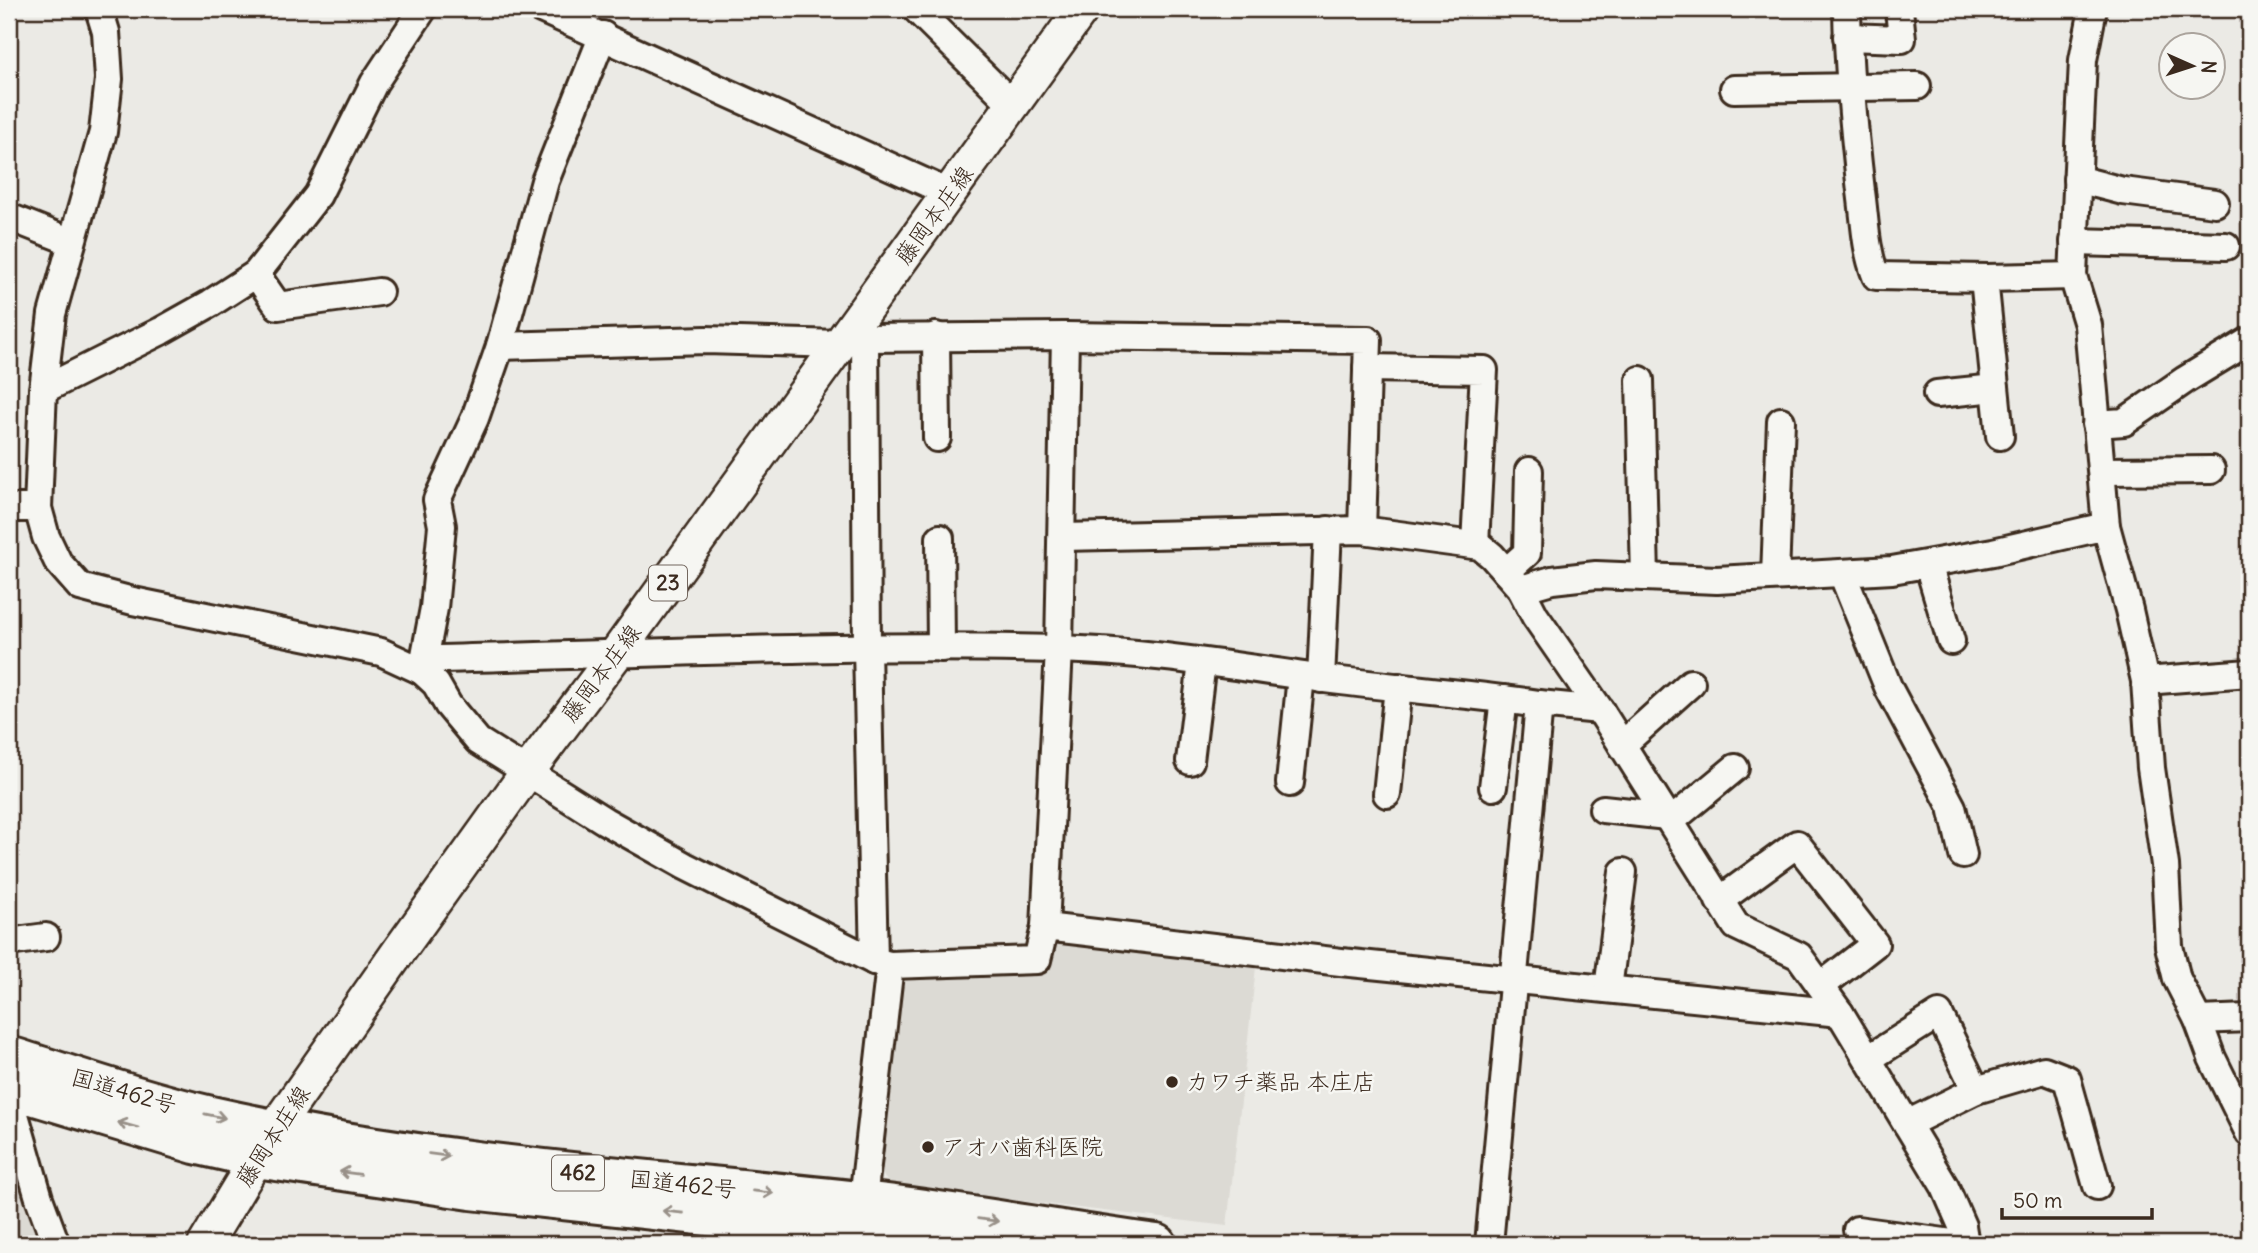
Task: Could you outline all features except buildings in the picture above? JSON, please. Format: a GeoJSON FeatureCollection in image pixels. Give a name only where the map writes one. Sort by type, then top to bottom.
{"type":"FeatureCollection","features":[{"type":"Feature","properties":{"kind":"highway","name":"国道462号"},"geometry":{"type":"LineString","coordinates":[[9,1056],[210,1116],[266,1143],[471,1190],[860,1226],[1157,1244]]}},
{"type":"Feature","properties":{"kind":"highway","name":"国道462号"},"geometry":{"type":"LineString","coordinates":[[9,1088],[194,1144],[266,1143]]}},
{"type":"Feature","properties":{"kind":"highway","name":"国道462号"},"geometry":{"type":"LineString","coordinates":[[860,1226],[960,1244]]}},
{"type":"Feature","properties":{"kind":"main road","name":"藤岡本庄線"},"geometry":{"type":"LineString","coordinates":[[205,1244],[266,1143],[528,771],[852,337],[949,193],[1082,9]]}},
{"type":"Feature","properties":{"kind":"street"},"geometry":{"type":"LineString","coordinates":[[99,9],[106,32],[109,79],[103,132],[52,314],[43,390],[38,508],[46,537],[58,562],[80,587],[133,601],[381,652],[422,671],[436,684],[448,705],[478,741],[605,821],[685,866],[882,963],[1037,960],[1045,927],[1059,649],[1065,335]]}},
{"type":"Feature","properties":{"kind":"street"},"geometry":{"type":"LineString","coordinates":[[43,390],[162,331],[256,274],[318,195],[374,83],[423,9]]}},
{"type":"Feature","properties":{"kind":"street"},"geometry":{"type":"LineString","coordinates":[[541,9],[949,193]]}},
{"type":"Feature","properties":{"kind":"street"},"geometry":{"type":"LineString","coordinates":[[916,9],[1013,105]]}},
{"type":"Feature","properties":{"kind":"street"},"geometry":{"type":"LineString","coordinates":[[1847,9],[1851,86],[1870,260],[1876,276],[1983,278],[2073,275]]}},
{"type":"Feature","properties":{"kind":"street"},"geometry":{"type":"LineString","coordinates":[[1847,37],[1902,39],[1899,9]]}},
{"type":"Feature","properties":{"kind":"street"},"geometry":{"type":"LineString","coordinates":[[2092,9],[2083,60],[2073,275],[2088,325],[2106,526],[2145,681],[2151,768],[2165,865],[2169,946],[2177,979],[2249,1133]]}},
{"type":"Feature","properties":{"kind":"street"},"geometry":{"type":"LineString","coordinates":[[422,671],[434,608],[442,526],[437,500],[475,418],[500,346],[545,181],[603,35]]}},
{"type":"Feature","properties":{"kind":"street"},"geometry":{"type":"LineString","coordinates":[[1734,89],[1917,86]]}},
{"type":"Feature","properties":{"kind":"street"},"geometry":{"type":"LineString","coordinates":[[2077,178],[2123,191],[2215,203]]}},
{"type":"Feature","properties":{"kind":"street"},"geometry":{"type":"LineString","coordinates":[[9,216],[72,242]]}},
{"type":"Feature","properties":{"kind":"street"},"geometry":{"type":"LineString","coordinates":[[2074,243],[2226,246]]}},
{"type":"Feature","properties":{"kind":"street"},"geometry":{"type":"LineString","coordinates":[[256,274],[278,306],[379,292]]}},
{"type":"Feature","properties":{"kind":"street"},"geometry":{"type":"LineString","coordinates":[[1983,278],[2000,436]]}},
{"type":"Feature","properties":{"kind":"street"},"geometry":{"type":"LineString","coordinates":[[500,346],[852,337],[1065,335],[1368,340],[1362,530]]}},
{"type":"Feature","properties":{"kind":"street"},"geometry":{"type":"LineString","coordinates":[[936,336],[937,439]]}},
{"type":"Feature","properties":{"kind":"street"},"geometry":{"type":"LineString","coordinates":[[852,337],[882,963],[860,1226]]}},
{"type":"Feature","properties":{"kind":"street"},"geometry":{"type":"LineString","coordinates":[[2096,424],[2124,422],[2249,341]]}},
{"type":"Feature","properties":{"kind":"street"},"geometry":{"type":"LineString","coordinates":[[1367,368],[1484,370],[1475,545]]}},
{"type":"Feature","properties":{"kind":"street"},"geometry":{"type":"LineString","coordinates":[[1640,380],[1645,577]]}},
{"type":"Feature","properties":{"kind":"street"},"geometry":{"type":"LineString","coordinates":[[1937,394],[1995,388]]}},
{"type":"Feature","properties":{"kind":"street"},"geometry":{"type":"LineString","coordinates":[[1775,576],[1781,421]]}},
{"type":"Feature","properties":{"kind":"street"},"geometry":{"type":"LineString","coordinates":[[2102,471],[2211,470]]}},
{"type":"Feature","properties":{"kind":"street"},"geometry":{"type":"LineString","coordinates":[[1513,580],[1527,553],[1529,471]]}},
{"type":"Feature","properties":{"kind":"street"},"geometry":{"type":"LineString","coordinates":[[9,508],[38,508]]}},
{"type":"Feature","properties":{"kind":"street"},"geometry":{"type":"LineString","coordinates":[[1513,580],[1552,580],[1595,575],[1717,580],[1892,570],[1993,552],[2106,526]]}},
{"type":"Feature","properties":{"kind":"street"},"geometry":{"type":"LineString","coordinates":[[1290,783],[1311,677],[1328,530]]}},
{"type":"Feature","properties":{"kind":"street"},"geometry":{"type":"LineString","coordinates":[[1063,537],[1362,530],[1480,546],[1513,580],[1600,710],[1735,926],[1799,956],[1840,1013],[1945,1187],[1962,1226],[1965,1244]]}},
{"type":"Feature","properties":{"kind":"street"},"geometry":{"type":"LineString","coordinates":[[940,538],[941,648]]}},
{"type":"Feature","properties":{"kind":"street"},"geometry":{"type":"LineString","coordinates":[[1928,564],[1951,641]]}},
{"type":"Feature","properties":{"kind":"street"},"geometry":{"type":"LineString","coordinates":[[1842,573],[1889,689],[1952,807],[1963,855]]}},
{"type":"Feature","properties":{"kind":"street"},"geometry":{"type":"LineString","coordinates":[[422,671],[433,659],[867,648],[1059,649],[1152,656],[1539,705],[1600,710]]}},
{"type":"Feature","properties":{"kind":"street"},"geometry":{"type":"LineString","coordinates":[[1190,761],[1202,662]]}},
{"type":"Feature","properties":{"kind":"street"},"geometry":{"type":"LineString","coordinates":[[2145,681],[2249,673]]}},
{"type":"Feature","properties":{"kind":"street"},"geometry":{"type":"LineString","coordinates":[[1622,745],[1691,683]]}},
{"type":"Feature","properties":{"kind":"street"},"geometry":{"type":"LineString","coordinates":[[1387,794],[1398,687]]}},
{"type":"Feature","properties":{"kind":"street"},"geometry":{"type":"LineString","coordinates":[[1493,787],[1504,699]]}},
{"type":"Feature","properties":{"kind":"street"},"geometry":{"type":"LineString","coordinates":[[1489,1244],[1539,705]]}},
{"type":"Feature","properties":{"kind":"street"},"geometry":{"type":"LineString","coordinates":[[1603,809],[1669,819],[1735,768]]}},
{"type":"Feature","properties":{"kind":"street"},"geometry":{"type":"LineString","coordinates":[[1719,901],[1797,844],[1875,944],[1821,986]]}},
{"type":"Feature","properties":{"kind":"street"},"geometry":{"type":"LineString","coordinates":[[1608,989],[1623,872]]}},
{"type":"Feature","properties":{"kind":"street"},"geometry":{"type":"LineString","coordinates":[[1045,927],[1840,1013]]}},
{"type":"Feature","properties":{"kind":"street"},"geometry":{"type":"LineString","coordinates":[[9,942],[46,937]]}},
{"type":"Feature","properties":{"kind":"street"},"geometry":{"type":"LineString","coordinates":[[1868,1059],[1939,1014],[1976,1090]]}},
{"type":"Feature","properties":{"kind":"street"},"geometry":{"type":"LineString","coordinates":[[2198,1020],[2249,1018]]}},
{"type":"Feature","properties":{"kind":"street"},"geometry":{"type":"LineString","coordinates":[[1907,1124],[1976,1090],[2044,1070],[2067,1079],[2097,1186]]}},
{"type":"Feature","properties":{"kind":"street"},"geometry":{"type":"LineString","coordinates":[[9,1094],[39,1198],[56,1244]]}},
{"type":"Feature","properties":{"kind":"street"},"geometry":{"type":"LineString","coordinates":[[1857,1230],[1959,1244]]}},
{"type":"Feature","properties":{"kind":"shaded area"},"geometry":{"type":"Polygon","coordinates":[[[1059,939],[1257,958],[1227,1226],[890,1185],[881,1173],[900,981],[914,971],[1041,971],[1059,939]]]}},
{"type":"Feature","properties":{"kind":"shaded area"},"geometry":{"type":"Polygon","coordinates":[[[9,1123],[49,1244],[9,1244],[9,1123]]]}},
{"type":"Feature","properties":{"kind":"place","name":"カワチ薬品 本庄店"},"geometry":{"type":"Point","coordinates":[1172,1082]}},
{"type":"Feature","properties":{"kind":"place","name":"アオバ歯科医院"},"geometry":{"type":"Point","coordinates":[928,1147]}}]}
